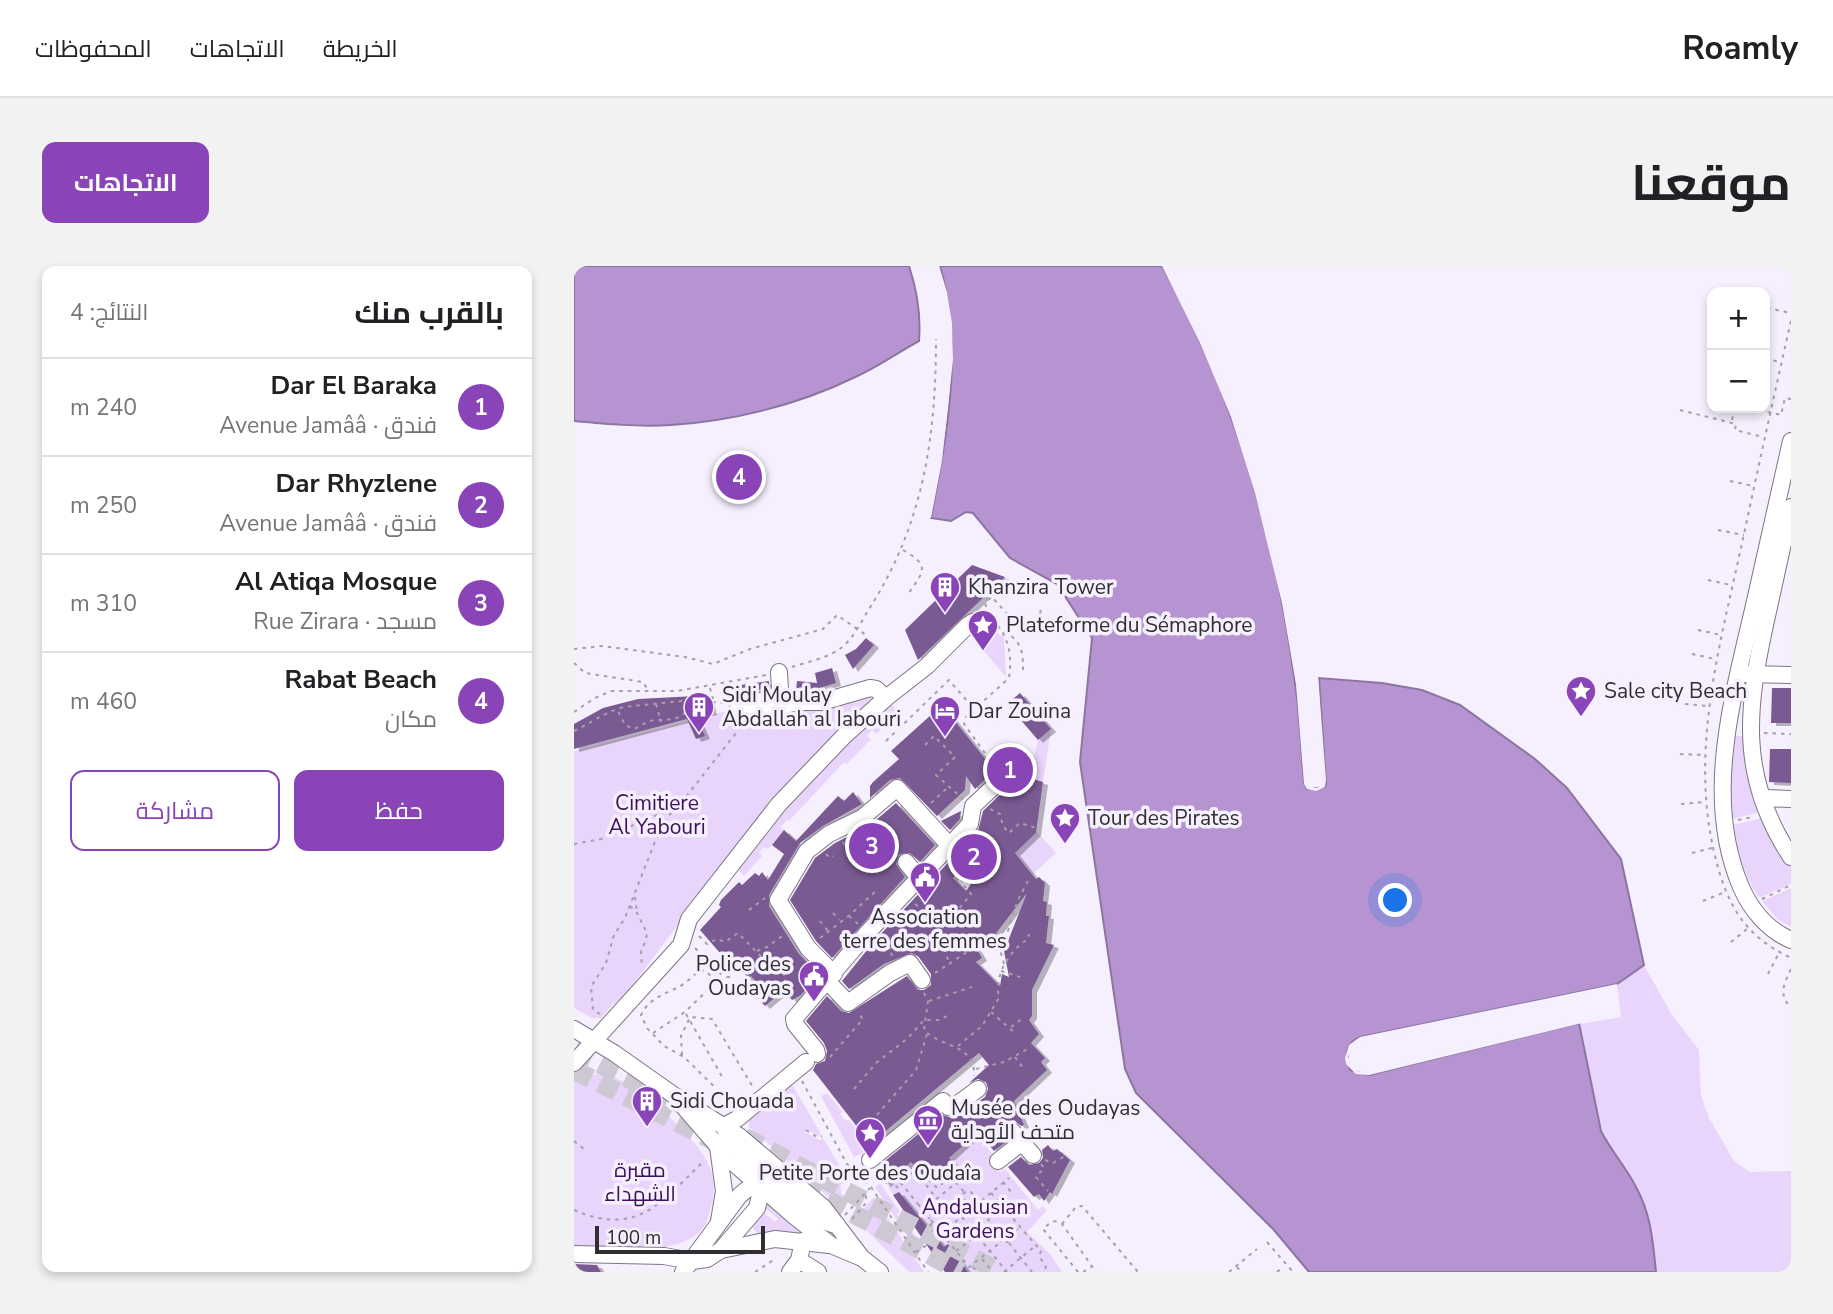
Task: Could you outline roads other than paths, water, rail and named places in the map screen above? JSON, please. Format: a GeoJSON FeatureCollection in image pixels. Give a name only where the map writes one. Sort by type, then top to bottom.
{"type":"FeatureCollection","features":[{"type":"Feature","properties":{"kind":"street"},"geometry":{"type":"LineString","coordinates":[[1791,441],[1747,674],[1752,756],[1762,798],[1791,857]]}},
{"type":"Feature","properties":{"kind":"street"},"geometry":{"type":"LineString","coordinates":[[1789,939],[1768,926],[1750,904],[1733,866],[1724,823],[1723,797],[1725,744],[1747,674],[1791,507]]}},
{"type":"Feature","properties":{"kind":"street"},"geometry":{"type":"LineString","coordinates":[[574,1063],[681,946],[689,919],[766,819],[844,736],[926,666],[967,626],[988,617]]}},
{"type":"Feature","properties":{"kind":"street"},"geometry":{"type":"LineString","coordinates":[[779,672],[780,690],[774,699],[739,702],[737,704],[741,709],[775,708],[797,702],[822,702],[870,688],[876,689],[886,698]]}},
{"type":"Feature","properties":{"kind":"street"},"geometry":{"type":"LineString","coordinates":[[1747,674],[1791,675]]}},
{"type":"Feature","properties":{"kind":"street"},"geometry":{"type":"LineString","coordinates":[[724,1126],[818,1058],[816,1049],[795,1024],[794,1019],[868,932],[970,824],[975,804],[1004,777],[1000,772]]}},
{"type":"Feature","properties":{"kind":"street"},"geometry":{"type":"LineString","coordinates":[[923,986],[910,963],[890,973],[848,1003],[794,928],[778,900],[807,851],[823,838],[862,818],[897,788],[950,846]]}},
{"type":"Feature","properties":{"kind":"street"},"geometry":{"type":"LineString","coordinates":[[1762,798],[1791,799]]}},
{"type":"Feature","properties":{"kind":"street"},"geometry":{"type":"LineString","coordinates":[[906,862],[919,878]]}},
{"type":"Feature","properties":{"kind":"street"},"geometry":{"type":"LineString","coordinates":[[574,1029],[739,1136],[823,1207],[845,1220],[862,1258]]}},
{"type":"Feature","properties":{"kind":"street"},"geometry":{"type":"LineString","coordinates":[[870,1160],[943,1101],[954,1105],[978,1090]]}},
{"type":"Feature","properties":{"kind":"street"},"geometry":{"type":"LineString","coordinates":[[675,1096],[718,1147],[831,1245]]}},
{"type":"Feature","properties":{"kind":"street"},"geometry":{"type":"LineString","coordinates":[[574,1254],[664,1256],[687,1267],[721,1250],[757,1208],[761,1197],[758,1171],[753,1161],[731,1139],[724,1126]]}},
{"type":"Feature","properties":{"kind":"street"},"geometry":{"type":"LineString","coordinates":[[999,1168],[1016,1136],[1033,1155]]}},
{"type":"Feature","properties":{"kind":"street"},"geometry":{"type":"LineString","coordinates":[[717,1228],[724,1191],[718,1147]]}},
{"type":"Feature","properties":{"kind":"street"},"geometry":{"type":"LineString","coordinates":[[687,1267],[743,1193],[761,1186],[781,1188],[827,1224],[845,1220]]}},
{"type":"Feature","properties":{"kind":"street"},"geometry":{"type":"LineString","coordinates":[[721,1250],[759,1241],[803,1241],[831,1245],[862,1258],[880,1272]]}},
{"type":"Feature","properties":{"kind":"street"},"geometry":{"type":"LineString","coordinates":[[803,1241],[795,1266],[818,1272]]}},
{"type":"Feature","properties":{"kind":"tunnel"},"geometry":{"type":"LineString","coordinates":[[574,1051],[679,1104]]}},
{"type":"Feature","properties":{"kind":"tunnel"},"geometry":{"type":"LineString","coordinates":[[574,1070],[716,1142]]}},
{"type":"Feature","properties":{"kind":"tunnel"},"geometry":{"type":"LineString","coordinates":[[744,1137],[1000,1272]]}},
{"type":"Feature","properties":{"kind":"tunnel"},"geometry":{"type":"LineString","coordinates":[[802,1186],[961,1272]]}},
{"type":"Feature","properties":{"kind":"place","name":"Rabat Beach"},"geometry":{"type":"Point","coordinates":[739,477]}},
{"type":"Feature","properties":{"kind":"place","name":"Khanzira Tower"},"geometry":{"type":"Point","coordinates":[945,614]}},
{"type":"Feature","properties":{"kind":"place","name":"Plateforme du Sémaphore"},"geometry":{"type":"Point","coordinates":[983,652]}},
{"type":"Feature","properties":{"kind":"place","name":"Sale city Beach"},"geometry":{"type":"Point","coordinates":[1581,718]}},
{"type":"Feature","properties":{"kind":"place","name":"Sidi Moulay Abdallah al Iabouri"},"geometry":{"type":"Point","coordinates":[699,734]}},
{"type":"Feature","properties":{"kind":"place","name":"Dar Zouina"},"geometry":{"type":"Point","coordinates":[945,738]}},
{"type":"Feature","properties":{"kind":"place","name":"Dar El Baraka"},"geometry":{"type":"Point","coordinates":[1010,770]}},
{"type":"Feature","properties":{"kind":"place","name":"Tour des Pirates"},"geometry":{"type":"Point","coordinates":[1065,845]}},
{"type":"Feature","properties":{"kind":"place","name":"Al Atiqa Mosque"},"geometry":{"type":"Point","coordinates":[872,846]}},
{"type":"Feature","properties":{"kind":"place","name":"Dar Rhyzlene"},"geometry":{"type":"Point","coordinates":[974,857]}},
{"type":"Feature","properties":{"kind":"place","name":"Association terre des femmes"},"geometry":{"type":"Point","coordinates":[925,904]}},
{"type":"Feature","properties":{"kind":"place","name":"Police des Oudayas"},"geometry":{"type":"Point","coordinates":[814,1003]}},
{"type":"Feature","properties":{"kind":"place","name":"Sidi Chouada"},"geometry":{"type":"Point","coordinates":[647,1128]}},
{"type":"Feature","properties":{"kind":"place","name":"Musée des Oudayas متحف الأوداية"},"geometry":{"type":"Point","coordinates":[928,1147]}},
{"type":"Feature","properties":{"kind":"place","name":"Petite Porte des Oudaîa"},"geometry":{"type":"Point","coordinates":[870,1160]}},
{"type":"Feature","properties":{"kind":"park label","name":"Cimitiere Al Yabouri"},"geometry":{"type":"Point","coordinates":[657,815]}},
{"type":"Feature","properties":{"kind":"park label","name":"مقبرة الشهداء"},"geometry":{"type":"Point","coordinates":[640,1182]}},
{"type":"Feature","properties":{"kind":"park label","name":"Andalusian Gardens"},"geometry":{"type":"Point","coordinates":[975,1219]}}]}
